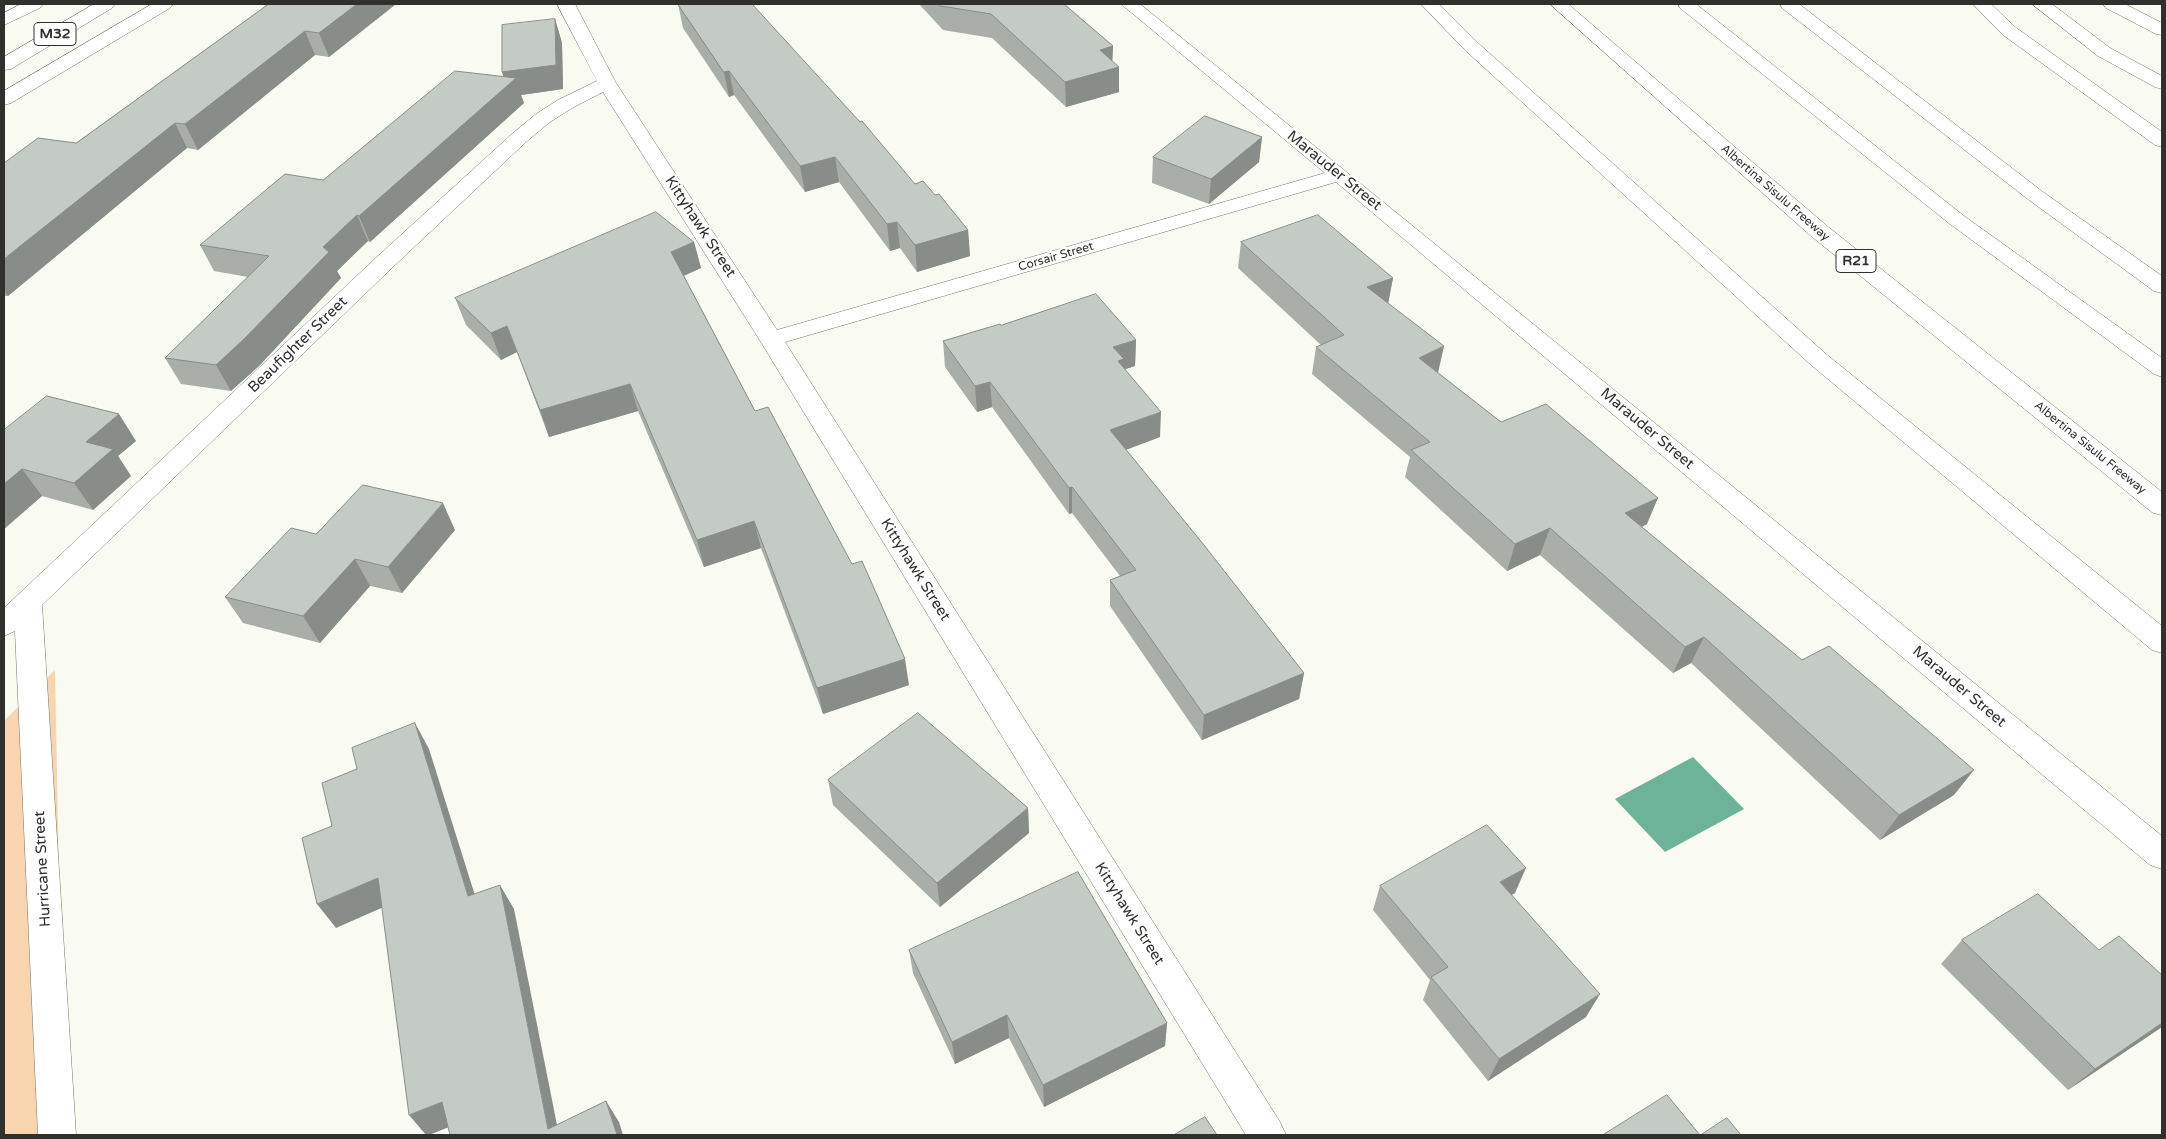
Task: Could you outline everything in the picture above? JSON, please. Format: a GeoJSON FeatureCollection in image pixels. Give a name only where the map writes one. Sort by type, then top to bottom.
{"type":"FeatureCollection","features":[{"type":"Feature","properties":{"kind":"main road","name":"M32"},"geometry":{"type":"LineString","coordinates":[[4,20],[34,4]]}},
{"type":"Feature","properties":{"kind":"main road","name":"M32"},"geometry":{"type":"LineString","coordinates":[[4,65],[106,4]]}},
{"type":"Feature","properties":{"kind":"main road"},"geometry":{"type":"LineString","coordinates":[[4,100],[164,4]]}},
{"type":"Feature","properties":{"kind":"main road","name":"Kittyhawk Street"},"geometry":{"type":"LineString","coordinates":[[566,4],[607,82],[771,339],[1267,1135]]}},
{"type":"Feature","properties":{"kind":"main road","name":"Marauder Street"},"geometry":{"type":"LineString","coordinates":[[1130,4],[2162,855]]}},
{"type":"Feature","properties":{"kind":"main road"},"geometry":{"type":"LineString","coordinates":[[1429,4],[1472,47],[1818,359],[2162,642]]}},
{"type":"Feature","properties":{"kind":"main road","name":"Albertina Sisulu Freeway"},"geometry":{"type":"LineString","coordinates":[[1558,4],[1818,231],[2162,506]]}},
{"type":"Feature","properties":{"kind":"main road"},"geometry":{"type":"LineString","coordinates":[[1686,4],[1957,220],[2162,369]]}},
{"type":"Feature","properties":{"kind":"main road"},"geometry":{"type":"LineString","coordinates":[[1788,4],[2036,196],[2162,286]]}},
{"type":"Feature","properties":{"kind":"main road"},"geometry":{"type":"LineString","coordinates":[[1981,4],[2009,31],[2162,141]]}},
{"type":"Feature","properties":{"kind":"main road"},"geometry":{"type":"LineString","coordinates":[[2041,4],[2104,52],[2162,83]]}},
{"type":"Feature","properties":{"kind":"main road"},"geometry":{"type":"LineString","coordinates":[[2112,4],[2162,30]]}},
{"type":"Feature","properties":{"kind":"main road","name":"Beaufighter Street"},"geometry":{"type":"LineString","coordinates":[[4,625],[387,260],[519,138],[544,118],[566,104],[607,82]]}},
{"type":"Feature","properties":{"kind":"main road","name":"Corsair Street"},"geometry":{"type":"LineString","coordinates":[[771,339],[1340,176]]}},
{"type":"Feature","properties":{"kind":"main road","name":"Hurricane Street"},"geometry":{"type":"LineString","coordinates":[[28,602],[57,1135]]}},
{"type":"Feature","properties":{"kind":"shaded area"},"geometry":{"type":"Polygon","coordinates":[[[55,670],[64,1135],[4,1135],[4,721],[55,670]]]}},
{"type":"Feature","properties":{"kind":"shaded area"},"geometry":{"type":"Polygon","coordinates":[[[1693,757],[1744,809],[1665,852],[1615,799],[1693,757]]]}},
{"type":"Feature","properties":{"kind":"building"},"geometry":{"type":"Polygon","coordinates":[[[269,4],[357,4],[319,33],[305,31],[185,124],[175,123],[4,259],[4,163],[38,138],[76,143],[269,4]]]}},
{"type":"Feature","properties":{"kind":"building"},"geometry":{"type":"Polygon","coordinates":[[[678,4],[752,4],[860,122],[862,121],[915,184],[923,181],[935,195],[939,194],[968,230],[915,245],[897,222],[887,224],[835,157],[800,166],[729,71],[724,72],[678,4]]]}},
{"type":"Feature","properties":{"kind":"building"},"geometry":{"type":"Polygon","coordinates":[[[939,4],[1064,4],[1113,46],[1100,50],[1119,67],[1065,82],[991,14],[941,6],[939,4]]]}},
{"type":"Feature","properties":{"kind":"building"},"geometry":{"type":"Polygon","coordinates":[[[555,19],[556,65],[502,72],[502,25],[555,19]]]}},
{"type":"Feature","properties":{"kind":"building"},"geometry":{"type":"Polygon","coordinates":[[[455,71],[516,78],[359,216],[357,215],[323,247],[329,252],[216,365],[165,358],[269,256],[200,245],[285,174],[323,180],[455,71]]]}},
{"type":"Feature","properties":{"kind":"building"},"geometry":{"type":"Polygon","coordinates":[[[1205,116],[1262,137],[1211,179],[1153,157],[1205,116]]]}},
{"type":"Feature","properties":{"kind":"building"},"geometry":{"type":"Polygon","coordinates":[[[656,212],[694,242],[671,252],[755,411],[768,407],[852,564],[862,561],[905,659],[817,688],[754,521],[697,540],[630,384],[540,410],[507,326],[491,333],[455,298],[656,212]]]}},
{"type":"Feature","properties":{"kind":"building"},"geometry":{"type":"Polygon","coordinates":[[[1318,215],[1393,278],[1367,287],[1444,346],[1419,358],[1501,422],[1546,404],[1658,498],[1625,513],[1802,660],[1829,646],[1974,770],[1899,815],[1704,637],[1685,647],[1550,528],[1515,544],[1411,450],[1430,442],[1316,347],[1344,335],[1241,242],[1318,215]]]}},
{"type":"Feature","properties":{"kind":"building"},"geometry":{"type":"Polygon","coordinates":[[[1096,294],[1136,340],[1113,347],[1124,359],[1118,361],[1161,412],[1110,430],[1204,545],[1304,673],[1204,715],[1110,580],[1136,570],[1072,487],[1069,488],[990,382],[975,386],[943,341],[1001,325],[1096,294]]]}},
{"type":"Feature","properties":{"kind":"building"},"geometry":{"type":"Polygon","coordinates":[[[47,396],[119,414],[86,442],[113,449],[74,483],[22,469],[4,484],[4,430],[47,396]]]}},
{"type":"Feature","properties":{"kind":"building"},"geometry":{"type":"Polygon","coordinates":[[[363,485],[443,503],[388,567],[355,559],[303,616],[225,597],[291,528],[316,534],[363,485]]]}},
{"type":"Feature","properties":{"kind":"building"},"geometry":{"type":"Polygon","coordinates":[[[918,713],[1028,808],[937,883],[828,780],[918,713]]]}},
{"type":"Feature","properties":{"kind":"building"},"geometry":{"type":"Polygon","coordinates":[[[415,723],[468,896],[500,885],[548,1129],[606,1101],[617,1135],[450,1135],[442,1102],[409,1115],[378,878],[317,904],[302,838],[332,826],[322,783],[357,769],[352,748],[415,723]]]}},
{"type":"Feature","properties":{"kind":"building"},"geometry":{"type":"Polygon","coordinates":[[[1487,825],[1526,868],[1500,882],[1600,994],[1499,1059],[1431,977],[1448,967],[1380,886],[1487,825]]]}},
{"type":"Feature","properties":{"kind":"building"},"geometry":{"type":"Polygon","coordinates":[[[1078,872],[1167,1023],[1043,1085],[1007,1015],[952,1042],[909,950],[1078,872]]]}},
{"type":"Feature","properties":{"kind":"building"},"geometry":{"type":"Polygon","coordinates":[[[2038,894],[2099,950],[2119,936],[2162,975],[2162,1023],[2095,1069],[1962,940],[2038,894]]]}},
{"type":"Feature","properties":{"kind":"building"},"geometry":{"type":"Polygon","coordinates":[[[1667,1095],[1700,1135],[1603,1135],[1667,1095]]]}},
{"type":"Feature","properties":{"kind":"building"},"geometry":{"type":"Polygon","coordinates":[[[1205,1117],[1217,1135],[1174,1135],[1205,1117]]]}},
{"type":"Feature","properties":{"kind":"building"},"geometry":{"type":"Polygon","coordinates":[[[1727,1118],[1741,1135],[1701,1135],[1727,1118]]]}}]}
